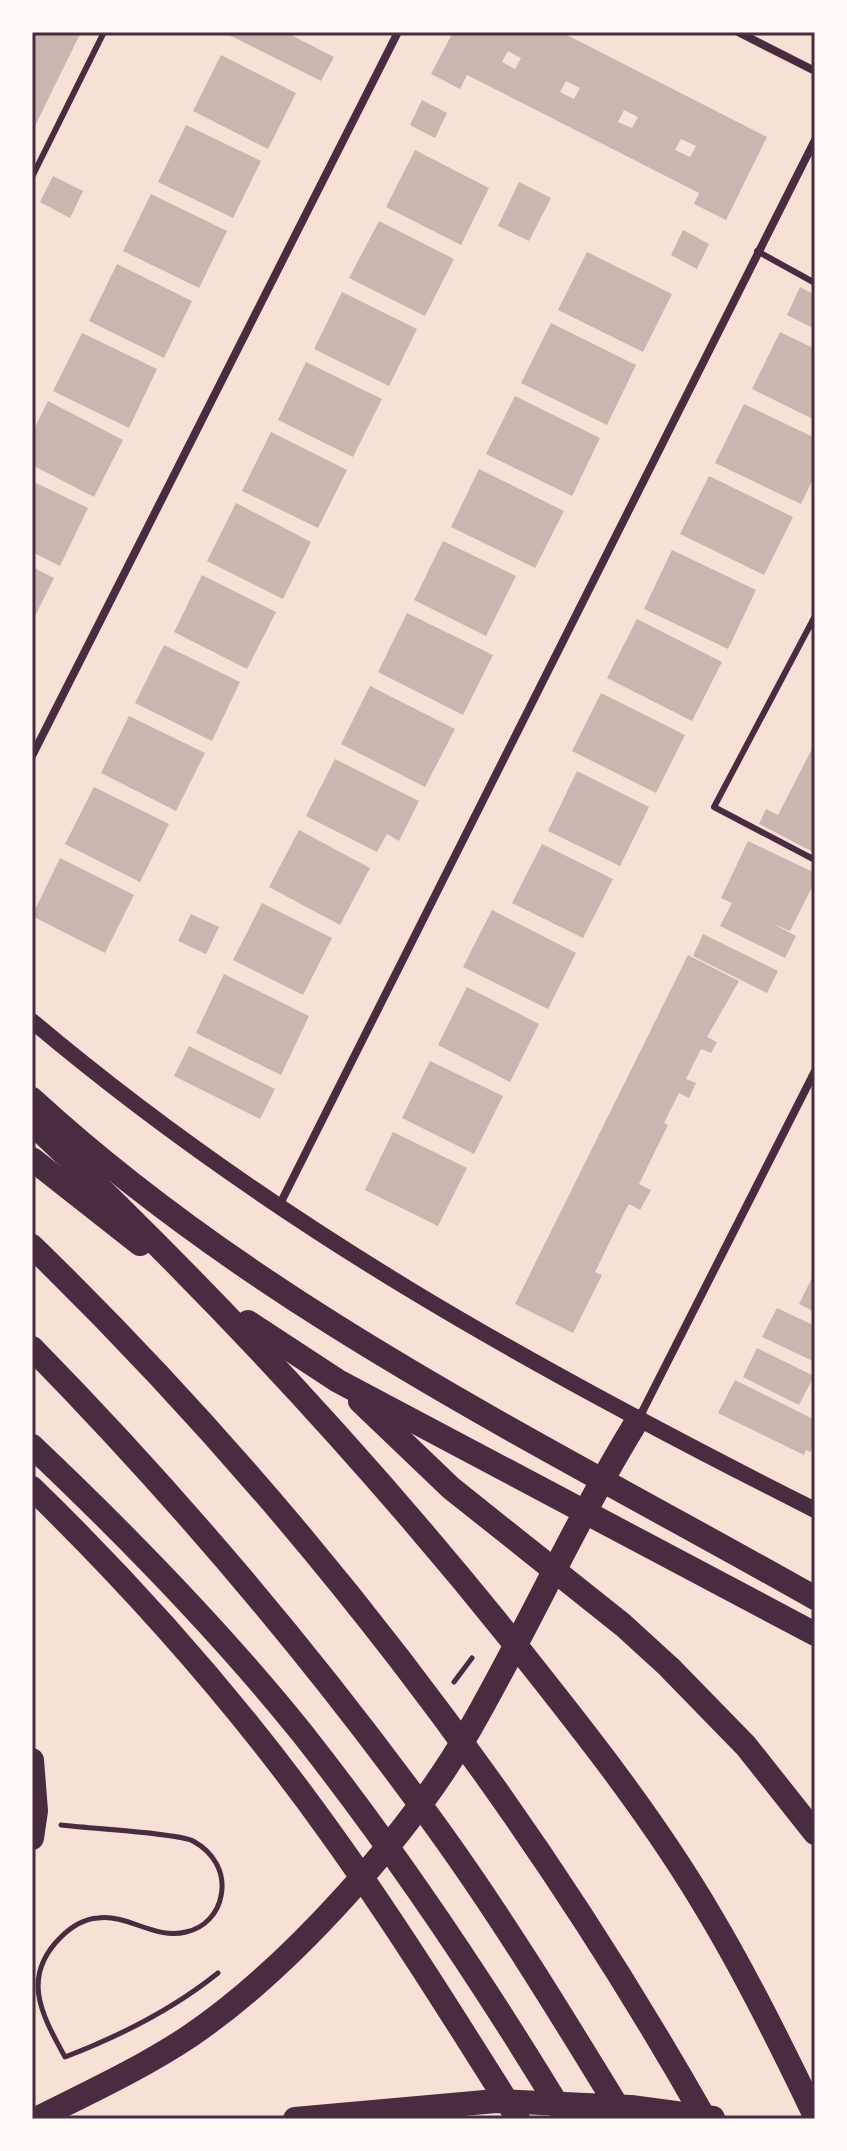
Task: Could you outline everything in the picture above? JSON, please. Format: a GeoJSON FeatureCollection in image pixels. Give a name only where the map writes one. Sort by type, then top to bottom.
{"type":"FeatureCollection","features":[{"type":"Feature","properties":{"kind":"highway"},"geometry":{"type":"LineString","coordinates":[[32,1099],[121,1177],[237,1263],[416,1375],[815,1598]]}},
{"type":"Feature","properties":{"kind":"highway"},"geometry":{"type":"LineString","coordinates":[[32,1123],[261,1350],[411,1519],[584,1731],[711,1916],[815,2116]]}},
{"type":"Feature","properties":{"kind":"highway"},"geometry":{"type":"LineString","coordinates":[[32,1159],[185,1277],[338,1381],[815,1634]]}},
{"type":"Feature","properties":{"kind":"highway"},"geometry":{"type":"LineString","coordinates":[[32,1246],[178,1395],[273,1502],[430,1701],[556,1875],[705,2119]]}},
{"type":"Feature","properties":{"kind":"highway"},"geometry":{"type":"LineString","coordinates":[[32,1348],[179,1505],[390,1765],[440,1831],[625,2119]]}},
{"type":"Feature","properties":{"kind":"highway"},"geometry":{"type":"LineString","coordinates":[[338,1381],[451,1488],[623,1625],[669,1667],[746,1746],[815,1833]]}},
{"type":"Feature","properties":{"kind":"highway"},"geometry":{"type":"LineString","coordinates":[[36,2119],[190,2036],[260,1982],[340,1899],[426,1795],[469,1731],[611,1462],[637,1421]]}},
{"type":"Feature","properties":{"kind":"highway"},"geometry":{"type":"LineString","coordinates":[[32,1446],[190,1604],[300,1731],[406,1871],[566,2119]]}},
{"type":"Feature","properties":{"kind":"highway"},"geometry":{"type":"LineString","coordinates":[[32,1488],[160,1619],[242,1717],[333,1836],[518,2119]]}},
{"type":"Feature","properties":{"kind":"highway"},"geometry":{"type":"LineString","coordinates":[[32,1760],[36,1811],[32,1838]]}},
{"type":"Feature","properties":{"kind":"highway"},"geometry":{"type":"LineString","coordinates":[[295,2119],[496,2101],[602,2104],[715,2119]]}},
{"type":"Feature","properties":{"kind":"main road"},"geometry":{"type":"LineString","coordinates":[[32,1021],[153,1120],[278,1209],[403,1288],[637,1421],[815,1510]]}},
{"type":"Feature","properties":{"kind":"street"},"geometry":{"type":"LineString","coordinates":[[32,756],[398,32]]}},
{"type":"Feature","properties":{"kind":"street"},"geometry":{"type":"LineString","coordinates":[[738,32],[815,71]]}},
{"type":"Feature","properties":{"kind":"street"},"geometry":{"type":"LineString","coordinates":[[278,1209],[815,140]]}},
{"type":"Feature","properties":{"kind":"street"},"geometry":{"type":"LineString","coordinates":[[637,1421],[815,1071]]}},
{"type":"Feature","properties":{"kind":"lane"},"geometry":{"type":"LineString","coordinates":[[32,177],[104,32]]}},
{"type":"Feature","properties":{"kind":"lane"},"geometry":{"type":"LineString","coordinates":[[757,251],[815,283]]}},
{"type":"Feature","properties":{"kind":"lane"},"geometry":{"type":"LineString","coordinates":[[815,617],[714,807],[815,860]]}},
{"type":"Feature","properties":{"kind":"path"},"geometry":{"type":"LineString","coordinates":[[65,2057],[43,2017],[36,1985],[49,1949],[73,1926],[97,1917],[125,1919],[154,1931],[185,1933],[205,1923],[219,1910],[223,1887],[218,1861],[191,1839],[75,1827]]}},
{"type":"Feature","properties":{"kind":"building"},"geometry":{"type":"Polygon","coordinates":[[[32,32],[81,32],[32,132],[32,32]]]}},
{"type":"Feature","properties":{"kind":"building"},"geometry":{"type":"Polygon","coordinates":[[[223,32],[285,32],[334,57],[321,81],[223,32]]]}},
{"type":"Feature","properties":{"kind":"building"},"geometry":{"type":"Polygon","coordinates":[[[453,32],[561,32],[767,137],[726,220],[694,204],[699,193],[467,75],[460,89],[431,74],[453,32]],[[508,51],[502,62],[515,69],[521,58],[508,51]],[[566,81],[560,92],[574,99],[580,88],[566,81]],[[624,110],[618,122],[632,128],[638,117],[624,110]],[[681,139],[675,150],[690,157],[696,146],[681,139]]]}},
{"type":"Feature","properties":{"kind":"building"},"geometry":{"type":"Polygon","coordinates":[[[221,55],[296,93],[268,149],[193,111],[221,55]]]}},
{"type":"Feature","properties":{"kind":"building"},"geometry":{"type":"Polygon","coordinates":[[[422,100],[447,113],[435,138],[410,125],[422,100]]]}},
{"type":"Feature","properties":{"kind":"building"},"geometry":{"type":"Polygon","coordinates":[[[186,125],[261,161],[233,218],[158,182],[186,125]]]}},
{"type":"Feature","properties":{"kind":"building"},"geometry":{"type":"Polygon","coordinates":[[[415,150],[489,188],[461,245],[386,207],[415,150]]]}},
{"type":"Feature","properties":{"kind":"building"},"geometry":{"type":"Polygon","coordinates":[[[53,176],[83,191],[70,218],[40,202],[53,176]]]}},
{"type":"Feature","properties":{"kind":"building"},"geometry":{"type":"Polygon","coordinates":[[[519,182],[551,198],[529,241],[498,226],[519,182]]]}},
{"type":"Feature","properties":{"kind":"building"},"geometry":{"type":"Polygon","coordinates":[[[151,194],[227,231],[199,288],[123,251],[151,194]]]}},
{"type":"Feature","properties":{"kind":"building"},"geometry":{"type":"Polygon","coordinates":[[[379,221],[454,259],[425,316],[349,278],[379,221]]]}},
{"type":"Feature","properties":{"kind":"building"},"geometry":{"type":"Polygon","coordinates":[[[683,230],[709,244],[697,269],[671,255],[683,230]]]}},
{"type":"Feature","properties":{"kind":"building"},"geometry":{"type":"Polygon","coordinates":[[[587,252],[672,294],[643,352],[558,310],[587,252]]]}},
{"type":"Feature","properties":{"kind":"building"},"geometry":{"type":"Polygon","coordinates":[[[117,264],[192,301],[164,358],[89,321],[117,264]]]}},
{"type":"Feature","properties":{"kind":"building"},"geometry":{"type":"Polygon","coordinates":[[[800,287],[815,295],[815,320],[811,327],[787,315],[800,287]]]}},
{"type":"Feature","properties":{"kind":"building"},"geometry":{"type":"Polygon","coordinates":[[[342,292],[417,329],[389,386],[314,349],[342,292]]]}},
{"type":"Feature","properties":{"kind":"building"},"geometry":{"type":"Polygon","coordinates":[[[551,323],[636,365],[607,425],[521,383],[551,323]]]}},
{"type":"Feature","properties":{"kind":"building"},"geometry":{"type":"Polygon","coordinates":[[[780,332],[815,349],[815,420],[752,389],[780,332]]]}},
{"type":"Feature","properties":{"kind":"building"},"geometry":{"type":"Polygon","coordinates":[[[82,333],[157,369],[129,428],[53,391],[82,333]]]}},
{"type":"Feature","properties":{"kind":"building"},"geometry":{"type":"Polygon","coordinates":[[[306,362],[382,399],[353,457],[278,420],[306,362]]]}},
{"type":"Feature","properties":{"kind":"building"},"geometry":{"type":"Polygon","coordinates":[[[515,396],[600,438],[572,496],[486,454],[515,396]]]}},
{"type":"Feature","properties":{"kind":"building"},"geometry":{"type":"Polygon","coordinates":[[[48,401],[123,440],[94,497],[32,465],[32,433],[48,401]]]}},
{"type":"Feature","properties":{"kind":"building"},"geometry":{"type":"Polygon","coordinates":[[[744,404],[815,438],[815,475],[801,504],[715,463],[744,404]]]}},
{"type":"Feature","properties":{"kind":"building"},"geometry":{"type":"Polygon","coordinates":[[[271,432],[347,470],[318,528],[242,491],[271,432]]]}},
{"type":"Feature","properties":{"kind":"building"},"geometry":{"type":"Polygon","coordinates":[[[479,469],[564,511],[535,568],[451,527],[479,469]]]}},
{"type":"Feature","properties":{"kind":"building"},"geometry":{"type":"Polygon","coordinates":[[[709,476],[793,517],[764,575],[680,534],[709,476]]]}},
{"type":"Feature","properties":{"kind":"building"},"geometry":{"type":"Polygon","coordinates":[[[32,481],[88,508],[60,566],[32,552],[32,481]]]}},
{"type":"Feature","properties":{"kind":"building"},"geometry":{"type":"Polygon","coordinates":[[[236,503],[311,542],[283,599],[207,561],[236,503]]]}},
{"type":"Feature","properties":{"kind":"building"},"geometry":{"type":"Polygon","coordinates":[[[443,541],[516,576],[486,636],[414,600],[443,541]]]}},
{"type":"Feature","properties":{"kind":"building"},"geometry":{"type":"Polygon","coordinates":[[[672,550],[756,590],[728,649],[644,609],[672,550]]]}},
{"type":"Feature","properties":{"kind":"building"},"geometry":{"type":"Polygon","coordinates":[[[32,567],[54,578],[32,622],[32,567]]]}},
{"type":"Feature","properties":{"kind":"building"},"geometry":{"type":"Polygon","coordinates":[[[202,575],[276,612],[247,669],[174,632],[202,575]]]}},
{"type":"Feature","properties":{"kind":"building"},"geometry":{"type":"Polygon","coordinates":[[[407,613],[493,655],[463,715],[378,672],[407,613]]]}},
{"type":"Feature","properties":{"kind":"building"},"geometry":{"type":"Polygon","coordinates":[[[637,619],[722,662],[692,721],[607,678],[637,619]]]}},
{"type":"Feature","properties":{"kind":"building"},"geometry":{"type":"Polygon","coordinates":[[[164,645],[240,682],[212,741],[135,703],[164,645]]]}},
{"type":"Feature","properties":{"kind":"building"},"geometry":{"type":"Polygon","coordinates":[[[370,686],[455,729],[425,787],[341,744],[370,686]]]}},
{"type":"Feature","properties":{"kind":"building"},"geometry":{"type":"Polygon","coordinates":[[[601,693],[685,735],[656,793],[572,751],[601,693]]]}},
{"type":"Feature","properties":{"kind":"building"},"geometry":{"type":"Polygon","coordinates":[[[129,716],[205,753],[176,811],[101,773],[129,716]]]}},
{"type":"Feature","properties":{"kind":"building"},"geometry":{"type":"Polygon","coordinates":[[[815,743],[815,853],[759,824],[766,809],[778,815],[815,743]]]}},
{"type":"Feature","properties":{"kind":"building"},"geometry":{"type":"Polygon","coordinates":[[[335,759],[419,801],[399,841],[387,834],[377,852],[306,816],[335,759]]]}},
{"type":"Feature","properties":{"kind":"building"},"geometry":{"type":"Polygon","coordinates":[[[577,771],[649,807],[620,866],[548,831],[577,771]]]}},
{"type":"Feature","properties":{"kind":"building"},"geometry":{"type":"Polygon","coordinates":[[[94,787],[169,824],[140,882],[65,844],[94,787]]]}},
{"type":"Feature","properties":{"kind":"building"},"geometry":{"type":"Polygon","coordinates":[[[299,830],[370,868],[340,925],[269,887],[299,830]]]}},
{"type":"Feature","properties":{"kind":"building"},"geometry":{"type":"Polygon","coordinates":[[[748,841],[815,873],[815,881],[790,931],[773,924],[796,936],[785,958],[720,926],[732,903],[721,898],[748,841]]]}},
{"type":"Feature","properties":{"kind":"building"},"geometry":{"type":"Polygon","coordinates":[[[542,844],[613,879],[583,938],[512,903],[542,844]]]}},
{"type":"Feature","properties":{"kind":"building"},"geometry":{"type":"Polygon","coordinates":[[[60,858],[134,895],[105,953],[32,916],[60,858]]]}},
{"type":"Feature","properties":{"kind":"building"},"geometry":{"type":"Polygon","coordinates":[[[262,903],[332,938],[303,995],[233,960],[262,903]]]}},
{"type":"Feature","properties":{"kind":"building"},"geometry":{"type":"Polygon","coordinates":[[[492,910],[576,953],[548,1009],[463,967],[492,910]]]}},
{"type":"Feature","properties":{"kind":"building"},"geometry":{"type":"Polygon","coordinates":[[[191,914],[219,927],[206,954],[178,941],[191,914]]]}},
{"type":"Feature","properties":{"kind":"building"},"geometry":{"type":"Polygon","coordinates":[[[703,934],[778,971],[767,993],[693,956],[703,934]]]}},
{"type":"Feature","properties":{"kind":"building"},"geometry":{"type":"Polygon","coordinates":[[[688,955],[739,981],[707,1037],[717,1042],[711,1053],[701,1049],[686,1079],[696,1083],[689,1098],[679,1093],[664,1123],[668,1125],[639,1184],[651,1190],[640,1210],[629,1204],[625,1211],[595,1272],[602,1275],[573,1333],[515,1304],[688,955]]]}},
{"type":"Feature","properties":{"kind":"building"},"geometry":{"type":"Polygon","coordinates":[[[224,974],[309,1016],[281,1075],[196,1033],[224,974]]]}},
{"type":"Feature","properties":{"kind":"building"},"geometry":{"type":"Polygon","coordinates":[[[467,987],[539,1024],[510,1082],[438,1045],[467,987]]]}},
{"type":"Feature","properties":{"kind":"building"},"geometry":{"type":"Polygon","coordinates":[[[189,1046],[275,1089],[260,1119],[174,1076],[189,1046]]]}},
{"type":"Feature","properties":{"kind":"building"},"geometry":{"type":"Polygon","coordinates":[[[430,1061],[503,1096],[474,1154],[402,1118],[430,1061]]]}},
{"type":"Feature","properties":{"kind":"building"},"geometry":{"type":"Polygon","coordinates":[[[393,1132],[467,1168],[438,1226],[365,1190],[393,1132]]]}},
{"type":"Feature","properties":{"kind":"building"},"geometry":{"type":"Polygon","coordinates":[[[815,1272],[815,1312],[799,1304],[815,1272]]]}},
{"type":"Feature","properties":{"kind":"building"},"geometry":{"type":"Polygon","coordinates":[[[777,1308],[815,1326],[815,1362],[762,1337],[777,1308]]]}},
{"type":"Feature","properties":{"kind":"building"},"geometry":{"type":"Polygon","coordinates":[[[757,1348],[814,1376],[799,1405],[743,1377],[757,1348]]]}},
{"type":"Feature","properties":{"kind":"building"},"geometry":{"type":"Polygon","coordinates":[[[735,1380],[815,1420],[815,1442],[810,1452],[806,1450],[804,1455],[718,1413],[735,1380]]]}}]}
